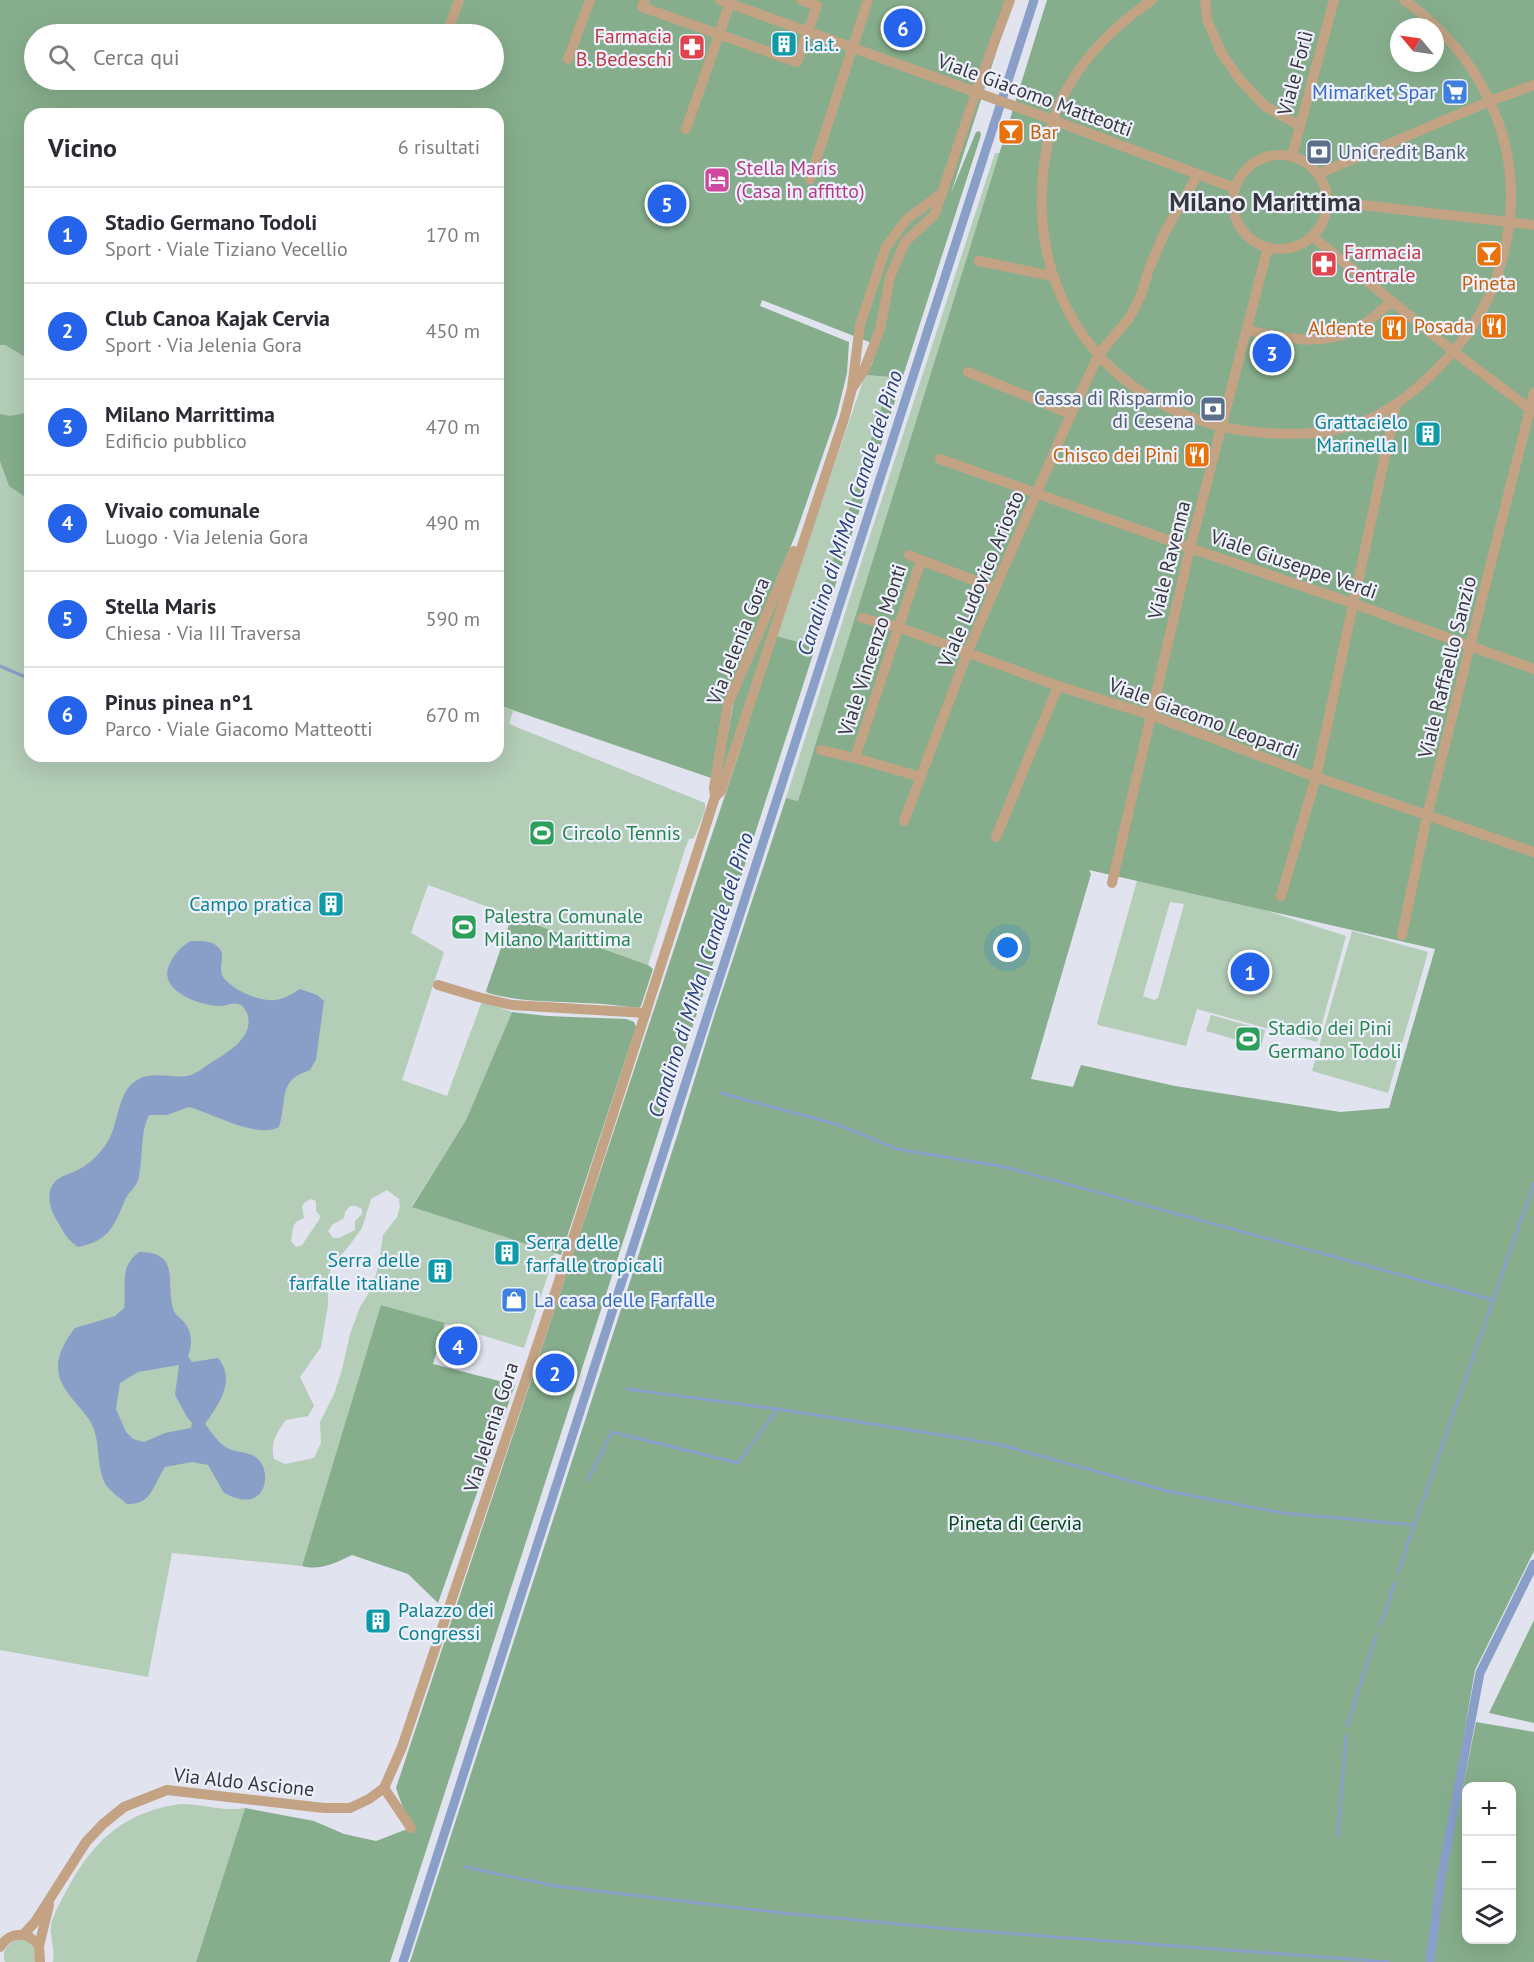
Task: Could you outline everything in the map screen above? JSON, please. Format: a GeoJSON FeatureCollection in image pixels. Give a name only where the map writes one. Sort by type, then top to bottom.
{"type":"FeatureCollection","features":[{"type":"Feature","properties":{"kind":"street"},"geometry":{"type":"LineString","coordinates":[[451,24],[459,0]]}},
{"type":"Feature","properties":{"kind":"street"},"geometry":{"type":"LineString","coordinates":[[568,59],[590,0]]}},
{"type":"Feature","properties":{"kind":"street"},"geometry":{"type":"LineString","coordinates":[[645,0],[642,7],[797,62],[817,6],[801,0]]}},
{"type":"Feature","properties":{"kind":"street"},"geometry":{"type":"LineString","coordinates":[[810,179],[868,0]]}},
{"type":"Feature","properties":{"kind":"street","name":"Via Jelenia Gora"},"geometry":{"type":"LineString","coordinates":[[852,388],[864,370],[880,328],[890,277],[904,242],[935,214],[940,194],[1010,0]]}},
{"type":"Feature","properties":{"kind":"street"},"geometry":{"type":"LineString","coordinates":[[1152,0],[1132,14],[1108,36],[1086,61],[1073,79],[1053,120],[1046,145],[1042,214],[1044,242],[1052,276],[1068,311],[1099,354],[1138,391],[1188,417],[1222,427],[1276,433],[1328,431],[1356,424],[1396,405],[1428,379],[1455,352],[1478,320],[1500,268],[1509,222],[1511,183],[1501,131],[1490,101],[1474,70],[1443,31],[1404,0]]}},
{"type":"Feature","properties":{"kind":"street"},"geometry":{"type":"LineString","coordinates":[[1205,0],[1207,20],[1221,52],[1240,80],[1265,106],[1300,126]]}},
{"type":"Feature","properties":{"kind":"street","name":"Viale Forlì"},"geometry":{"type":"LineString","coordinates":[[1292,156],[1334,0]]}},
{"type":"Feature","properties":{"kind":"street"},"geometry":{"type":"LineString","coordinates":[[686,129],[719,34],[727,1]]}},
{"type":"Feature","properties":{"kind":"street","name":"Viale Giacomo Matteotti"},"geometry":{"type":"LineString","coordinates":[[727,1],[1235,188]]}},
{"type":"Feature","properties":{"kind":"street"},"geometry":{"type":"LineString","coordinates":[[1318,174],[1490,101],[1534,85]]}},
{"type":"Feature","properties":{"kind":"street"},"geometry":{"type":"LineString","coordinates":[[1269,156],[1292,156],[1306,163],[1318,174],[1325,187],[1327,201],[1325,214],[1320,226],[1312,236],[1299,245],[1284,249],[1268,247],[1257,243],[1239,225],[1233,201],[1235,188],[1240,177],[1257,161],[1269,156]]}},
{"type":"Feature","properties":{"kind":"street","name":"Viale Ludovico Ariosto"},"geometry":{"type":"LineString","coordinates":[[904,820],[994,588],[1071,414],[1099,354],[1130,317],[1141,295],[1164,234],[1198,174]]}},
{"type":"Feature","properties":{"kind":"street","name":"Via Jelenia Gora"},"geometry":{"type":"LineString","coordinates":[[384,1788],[402,1747],[439,1643],[716,797],[721,790],[844,419],[852,388],[860,325],[886,247],[907,219],[940,194]]}},
{"type":"Feature","properties":{"kind":"street"},"geometry":{"type":"LineString","coordinates":[[1327,201],[1534,225]]}},
{"type":"Feature","properties":{"kind":"street"},"geometry":{"type":"LineString","coordinates":[[1312,236],[1532,411]]}},
{"type":"Feature","properties":{"kind":"street","name":"Viale Ravenna"},"geometry":{"type":"LineString","coordinates":[[1112,883],[1190,548],[1268,247]]}},
{"type":"Feature","properties":{"kind":"street"},"geometry":{"type":"LineString","coordinates":[[979,261],[1052,276]]}},
{"type":"Feature","properties":{"kind":"street"},"geometry":{"type":"LineString","coordinates":[[1247,330],[1272,336],[1326,340],[1358,328],[1392,301]]}},
{"type":"Feature","properties":{"kind":"street"},"geometry":{"type":"LineString","coordinates":[[968,372],[1071,414]]}},
{"type":"Feature","properties":{"kind":"street","name":"Viale Raffaello Sanzio"},"geometry":{"type":"LineString","coordinates":[[1402,935],[1427,816],[1532,411],[1534,393]]}},
{"type":"Feature","properties":{"kind":"street"},"geometry":{"type":"LineString","coordinates":[[1281,896],[1316,777],[1396,405]]}},
{"type":"Feature","properties":{"kind":"street","name":"Viale Giuseppe Verdi"},"geometry":{"type":"LineString","coordinates":[[940,459],[1534,669]]}},
{"type":"Feature","properties":{"kind":"street","name":"Via Jelenia Gora"},"geometry":{"type":"LineString","coordinates":[[716,797],[714,788],[728,704],[816,504]]}},
{"type":"Feature","properties":{"kind":"street"},"geometry":{"type":"LineString","coordinates":[[909,555],[921,560]]}},
{"type":"Feature","properties":{"kind":"street","name":"Viale Vincenzo Monti"},"geometry":{"type":"LineString","coordinates":[[855,758],[921,560],[994,588]]}},
{"type":"Feature","properties":{"kind":"street","name":"Viale Giacomo Leopardi"},"geometry":{"type":"LineString","coordinates":[[862,618],[898,627],[1058,686],[1151,715],[1316,777],[1534,852]]}},
{"type":"Feature","properties":{"kind":"street"},"geometry":{"type":"LineString","coordinates":[[996,837],[1058,686]]}},
{"type":"Feature","properties":{"kind":"street","name":"Viale Vincenzo Monti"},"geometry":{"type":"LineString","coordinates":[[821,750],[921,777]]}},
{"type":"Feature","properties":{"kind":"street"},"geometry":{"type":"LineString","coordinates":[[438,985],[478,998],[512,1005],[646,1013]]}},
{"type":"Feature","properties":{"kind":"street"},"geometry":{"type":"LineString","coordinates":[[384,1788],[411,1828]]}},
{"type":"Feature","properties":{"kind":"street","name":"Via Aldo Ascione"},"geometry":{"type":"LineString","coordinates":[[24,1934],[86,1842],[124,1807],[167,1790],[324,1808],[350,1808],[369,1799],[384,1788]]}},
{"type":"Feature","properties":{"kind":"street","name":"Via Aldo Ascione"},"geometry":{"type":"LineString","coordinates":[[40,1962],[39,1946],[49,1906],[57,1886]]}},
{"type":"Feature","properties":{"kind":"street"},"geometry":{"type":"LineString","coordinates":[[0,1947],[10,1936],[24,1934],[39,1946]]}},
{"type":"Feature","properties":{"kind":"green space"},"geometry":{"type":"Polygon","coordinates":[[[0,0],[1013,0],[951,193],[976,132],[980,131],[981,135],[390,1962],[196,1962],[245,1808],[314,1821],[344,1834],[376,1841],[410,1828],[396,1788],[776,636],[806,644],[891,377],[865,375],[872,364],[877,345],[762,300],[760,306],[849,342],[847,373],[837,414],[795,536],[723,706],[711,778],[504,707],[504,108],[24,108],[24,356],[5,345],[0,345],[0,0]]]}},
{"type":"Feature","properties":{"kind":"green space","name":"Pineta di Cervia"},"geometry":{"type":"Polygon","coordinates":[[[1047,0],[1534,0],[1534,1551],[1475,1670],[1445,1845],[1451,1846],[1462,1791],[1462,1944],[1516,1944],[1516,1782],[1464,1782],[1476,1722],[1534,1732],[1534,1962],[410,1962],[786,798],[798,801],[1047,0]],[[1089,870],[1091,874],[1031,1079],[1073,1087],[1081,1065],[1175,1086],[1340,1112],[1389,1108],[1435,949],[1089,870]]]}},
{"type":"Feature","properties":{"kind":"green space"},"geometry":{"type":"Polygon","coordinates":[[[995,153],[1006,153],[798,801],[786,798],[861,563],[995,153]]]}},
{"type":"Feature","properties":{"kind":"green space"},"geometry":{"type":"Polygon","coordinates":[[[0,345],[5,345],[24,356],[24,762],[504,762],[504,707],[513,711],[509,724],[705,803],[705,811],[694,838],[689,839],[685,849],[648,965],[428,885],[411,933],[444,952],[402,1080],[447,1096],[482,1001],[512,1012],[466,1120],[412,1206],[555,1253],[524,1348],[382,1305],[302,1566],[172,1553],[148,1677],[0,1650],[0,345]],[[387,1190],[371,1199],[362,1228],[331,1266],[328,1305],[321,1347],[300,1377],[314,1406],[308,1416],[286,1420],[275,1438],[274,1459],[285,1464],[314,1458],[321,1443],[320,1422],[334,1394],[350,1334],[360,1307],[372,1288],[379,1264],[383,1235],[397,1217],[400,1206],[399,1199],[387,1190]],[[311,1199],[304,1203],[302,1207],[304,1218],[296,1222],[293,1230],[291,1241],[296,1247],[302,1245],[319,1220],[316,1201],[311,1199]],[[350,1206],[344,1218],[332,1225],[328,1231],[333,1238],[339,1238],[355,1230],[355,1221],[362,1214],[362,1209],[350,1206]]]}},
{"type":"Feature","properties":{"kind":"green space"},"geometry":{"type":"Polygon","coordinates":[[[865,375],[891,377],[806,644],[776,636],[865,375]]]}},
{"type":"Feature","properties":{"kind":"green space"},"geometry":{"type":"Polygon","coordinates":[[[24,413],[24,496],[9,486],[0,461],[0,414],[10,416],[24,413]]]}},
{"type":"Feature","properties":{"kind":"green space"},"geometry":{"type":"Polygon","coordinates":[[[794,558],[718,787],[734,701],[794,558]]]}},
{"type":"Feature","properties":{"kind":"green space"},"geometry":{"type":"Polygon","coordinates":[[[1140,870],[1346,936],[1317,1042],[1197,1009],[1186,1046],[1097,1023],[1140,870]],[[1170,902],[1143,996],[1154,1000],[1158,998],[1184,904],[1170,902]]]}},
{"type":"Feature","properties":{"kind":"green space"},"geometry":{"type":"Polygon","coordinates":[[[512,916],[648,965],[653,969],[641,1006],[639,1008],[535,1001],[488,993],[486,991],[512,916]]]}},
{"type":"Feature","properties":{"kind":"green space"},"geometry":{"type":"Polygon","coordinates":[[[1352,931],[1428,952],[1388,1093],[1312,1071],[1352,931]]]}},
{"type":"Feature","properties":{"kind":"green space"},"geometry":{"type":"Polygon","coordinates":[[[512,1012],[547,1016],[626,1019],[634,1022],[636,1027],[561,1255],[412,1207],[466,1120],[512,1012]]]}},
{"type":"Feature","properties":{"kind":"green space","name":"Stadio dei Pini Germano Todoli"},"geometry":{"type":"Polygon","coordinates":[[[1211,1015],[1265,1030],[1261,1047],[1206,1031],[1211,1015]]]}},
{"type":"Feature","properties":{"kind":"green space"},"geometry":{"type":"Polygon","coordinates":[[[381,1305],[445,1323],[433,1364],[515,1385],[438,1603],[408,1574],[352,1555],[321,1567],[302,1566],[381,1305]]]}},
{"type":"Feature","properties":{"kind":"green space"},"geometry":{"type":"Polygon","coordinates":[[[1534,1620],[1534,1723],[1489,1713],[1534,1620]]]}},
{"type":"Feature","properties":{"kind":"green space"},"geometry":{"type":"Polygon","coordinates":[[[180,1804],[229,1809],[245,1808],[196,1962],[53,1962],[52,1921],[70,1884],[91,1853],[114,1830],[128,1821],[144,1813],[180,1804]]]}},
{"type":"Feature","properties":{"kind":"green space"},"geometry":{"type":"Polygon","coordinates":[[[18,1939],[28,1941],[35,1949],[35,1962],[5,1962],[6,1948],[18,1939]]]}},
{"type":"Feature","properties":{"kind":"water"},"geometry":{"type":"Polygon","coordinates":[[[191,941],[208,942],[219,947],[222,954],[222,975],[231,985],[246,994],[261,999],[275,1000],[300,989],[317,995],[324,1001],[316,1060],[310,1070],[299,1074],[288,1086],[279,1127],[269,1130],[246,1128],[189,1107],[167,1115],[149,1115],[144,1129],[137,1183],[109,1231],[97,1241],[78,1247],[66,1235],[53,1214],[50,1190],[57,1180],[87,1165],[100,1152],[112,1134],[122,1100],[130,1085],[144,1077],[193,1074],[237,1045],[247,1031],[249,1022],[247,1013],[241,1005],[234,1003],[220,1006],[203,1003],[184,996],[170,984],[167,977],[168,968],[177,952],[191,941]]]}},
{"type":"Feature","properties":{"kind":"water"},"geometry":{"type":"Polygon","coordinates":[[[139,1252],[153,1253],[162,1258],[169,1272],[174,1311],[190,1333],[188,1356],[192,1362],[218,1358],[223,1367],[226,1375],[224,1392],[205,1424],[224,1446],[250,1454],[259,1460],[264,1470],[265,1482],[256,1497],[244,1499],[224,1493],[208,1465],[192,1462],[165,1467],[151,1493],[142,1501],[135,1503],[127,1504],[106,1485],[94,1429],[61,1382],[58,1361],[63,1346],[75,1328],[115,1316],[124,1308],[126,1271],[132,1258],[139,1252]],[[179,1365],[138,1372],[120,1383],[116,1409],[126,1432],[133,1439],[144,1442],[165,1433],[191,1428],[192,1423],[175,1395],[179,1365]]]}},
{"type":"Feature","properties":{"kind":"waterway","name":"Canalino di MiMa | Canale del Pino"},"geometry":{"type":"LineString","coordinates":[[403,1962],[1034,0]]}},
{"type":"Feature","properties":{"kind":"waterway"},"geometry":{"type":"LineString","coordinates":[[0,666],[24,676]]}},
{"type":"Feature","properties":{"kind":"waterway"},"geometry":{"type":"LineString","coordinates":[[721,1093],[839,1125],[897,1149],[1005,1167],[1493,1300]]}},
{"type":"Feature","properties":{"kind":"waterway"},"geometry":{"type":"LineString","coordinates":[[1398,1572],[1534,1183]]}},
{"type":"Feature","properties":{"kind":"waterway"},"geometry":{"type":"LineString","coordinates":[[627,1389],[778,1409],[997,1444],[1167,1491],[1283,1513],[1415,1525]]}},
{"type":"Feature","properties":{"kind":"waterway"},"geometry":{"type":"LineString","coordinates":[[588,1480],[612,1432],[738,1463],[777,1410]]}},
{"type":"Feature","properties":{"kind":"waterway"},"geometry":{"type":"LineString","coordinates":[[1430,1962],[1440,1884],[1480,1673],[1534,1564]]}},
{"type":"Feature","properties":{"kind":"waterway"},"geometry":{"type":"LineString","coordinates":[[1380,1626],[1395,1583]]}},
{"type":"Feature","properties":{"kind":"waterway"},"geometry":{"type":"LineString","coordinates":[[1347,1726],[1376,1636]]}},
{"type":"Feature","properties":{"kind":"waterway"},"geometry":{"type":"LineString","coordinates":[[1338,1836],[1346,1736]]}},
{"type":"Feature","properties":{"kind":"waterway"},"geometry":{"type":"LineString","coordinates":[[465,1867],[555,1886],[783,1913],[951,1929],[1388,1962]]}},
{"type":"Feature","properties":{"kind":"place","name":"Pinus pinea n°1"},"geometry":{"type":"Point","coordinates":[903,28]}},
{"type":"Feature","properties":{"kind":"place","name":"i.a.t."},"geometry":{"type":"Point","coordinates":[784,44]}},
{"type":"Feature","properties":{"kind":"place","name":"Farmacia B. Bedeschi"},"geometry":{"type":"Point","coordinates":[692,47]}},
{"type":"Feature","properties":{"kind":"place","name":"Mimarket Spar"},"geometry":{"type":"Point","coordinates":[1455,92]}},
{"type":"Feature","properties":{"kind":"place","name":"Bar"},"geometry":{"type":"Point","coordinates":[1011,132]}},
{"type":"Feature","properties":{"kind":"place","name":"UniCredit Bank"},"geometry":{"type":"Point","coordinates":[1319,152]}},
{"type":"Feature","properties":{"kind":"place","name":"Stella Maris (Casa in affitto)"},"geometry":{"type":"Point","coordinates":[717,180]}},
{"type":"Feature","properties":{"kind":"place","name":"Stella Maris"},"geometry":{"type":"Point","coordinates":[667,204]}},
{"type":"Feature","properties":{"kind":"place","name":"Pineta"},"geometry":{"type":"Point","coordinates":[1489,254]}},
{"type":"Feature","properties":{"kind":"place","name":"Farmacia Centrale"},"geometry":{"type":"Point","coordinates":[1324,264]}},
{"type":"Feature","properties":{"kind":"place","name":"Posada"},"geometry":{"type":"Point","coordinates":[1494,326]}},
{"type":"Feature","properties":{"kind":"place","name":"Aldente"},"geometry":{"type":"Point","coordinates":[1394,328]}},
{"type":"Feature","properties":{"kind":"place","name":"Milano Marrittima"},"geometry":{"type":"Point","coordinates":[1272,353]}},
{"type":"Feature","properties":{"kind":"place","name":"Cassa di Risparmio di Cesena"},"geometry":{"type":"Point","coordinates":[1213,409]}},
{"type":"Feature","properties":{"kind":"place","name":"Grattacielo Marinella I"},"geometry":{"type":"Point","coordinates":[1428,434]}},
{"type":"Feature","properties":{"kind":"place","name":"Chisco dei Pini"},"geometry":{"type":"Point","coordinates":[1197,455]}},
{"type":"Feature","properties":{"kind":"place","name":"Circolo Tennis"},"geometry":{"type":"Point","coordinates":[542,833]}},
{"type":"Feature","properties":{"kind":"place","name":"Campo pratica"},"geometry":{"type":"Point","coordinates":[331,904]}},
{"type":"Feature","properties":{"kind":"place","name":"Palestra Comunale Milano Marittima"},"geometry":{"type":"Point","coordinates":[464,927]}},
{"type":"Feature","properties":{"kind":"place","name":"Stadio Germano Todoli"},"geometry":{"type":"Point","coordinates":[1250,972]}},
{"type":"Feature","properties":{"kind":"place","name":"Stadio dei Pini Germano Todoli"},"geometry":{"type":"Point","coordinates":[1248,1039]}},
{"type":"Feature","properties":{"kind":"place","name":"Serra delle farfalle tropicali"},"geometry":{"type":"Point","coordinates":[507,1253]}},
{"type":"Feature","properties":{"kind":"place","name":"Serra delle farfalle italiane"},"geometry":{"type":"Point","coordinates":[440,1271]}},
{"type":"Feature","properties":{"kind":"place","name":"La casa delle Farfalle"},"geometry":{"type":"Point","coordinates":[514,1300]}},
{"type":"Feature","properties":{"kind":"place","name":"Vivaio comunale"},"geometry":{"type":"Point","coordinates":[458,1346]}},
{"type":"Feature","properties":{"kind":"place","name":"Club Canoa Kajak Cervia"},"geometry":{"type":"Point","coordinates":[555,1373]}},
{"type":"Feature","properties":{"kind":"place","name":"Palazzo dei Congressi"},"geometry":{"type":"Point","coordinates":[378,1621]}},
{"type":"Feature","properties":{"kind":"district","name":"Milano Marittima"},"geometry":{"type":"Point","coordinates":[1265,202]}}]}
